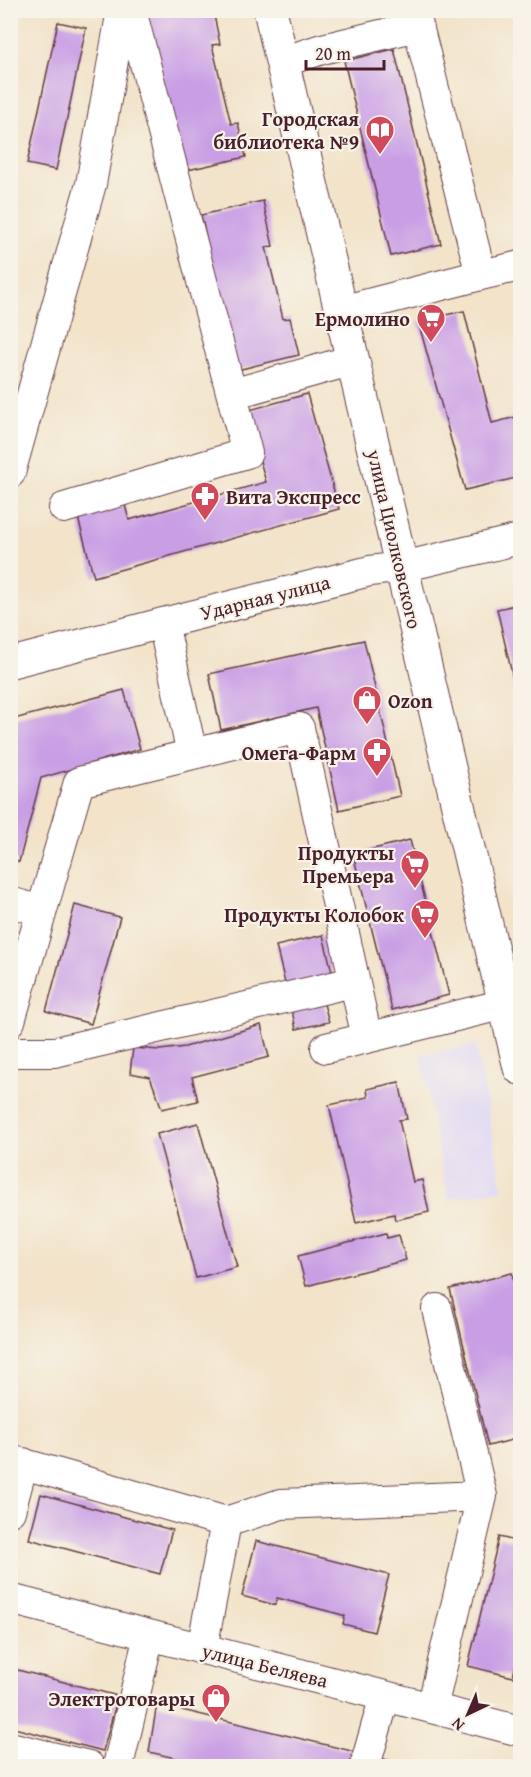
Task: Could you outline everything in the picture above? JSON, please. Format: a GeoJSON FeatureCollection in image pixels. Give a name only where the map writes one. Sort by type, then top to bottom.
{"type":"FeatureCollection","features":[{"type":"Feature","properties":{"kind":"main road","name":"улица Циолковского"},"geometry":{"type":"LineString","coordinates":[[270,10],[520,1068]]}},
{"type":"Feature","properties":{"kind":"street"},"geometry":{"type":"LineString","coordinates":[[10,473],[91,184],[122,10]]}},
{"type":"Feature","properties":{"kind":"street"},"geometry":{"type":"LineString","coordinates":[[64,508],[247,453],[131,10]]}},
{"type":"Feature","properties":{"kind":"street"},"geometry":{"type":"LineString","coordinates":[[282,62],[416,18],[481,275]]}},
{"type":"Feature","properties":{"kind":"street"},"geometry":{"type":"LineString","coordinates":[[341,311],[520,266]]}},
{"type":"Feature","properties":{"kind":"street"},"geometry":{"type":"LineString","coordinates":[[232,394],[353,360]]}},
{"type":"Feature","properties":{"kind":"street","name":"Ударная улица"},"geometry":{"type":"LineString","coordinates":[[10,663],[163,622],[370,571],[402,567],[520,539]]}},
{"type":"Feature","properties":{"kind":"street"},"geometry":{"type":"LineString","coordinates":[[163,622],[192,754]]}},
{"type":"Feature","properties":{"kind":"street"},"geometry":{"type":"LineString","coordinates":[[10,1022],[79,782],[299,728],[367,1038]]}},
{"type":"Feature","properties":{"kind":"street"},"geometry":{"type":"LineString","coordinates":[[10,902],[41,911]]}},
{"type":"Feature","properties":{"kind":"street"},"geometry":{"type":"LineString","coordinates":[[10,1052],[55,1052],[353,982]]}},
{"type":"Feature","properties":{"kind":"street"},"geometry":{"type":"LineString","coordinates":[[326,1048],[505,1004]]}},
{"type":"Feature","properties":{"kind":"street"},"geometry":{"type":"LineString","coordinates":[[432,1708],[482,1496],[437,1309]]}},
{"type":"Feature","properties":{"kind":"street"},"geometry":{"type":"LineString","coordinates":[[10,1510],[17,1461],[226,1522],[281,1504],[482,1496]]}},
{"type":"Feature","properties":{"kind":"street"},"geometry":{"type":"LineString","coordinates":[[202,1648],[226,1522]]}},
{"type":"Feature","properties":{"kind":"street","name":"улица Беляева"},"geometry":{"type":"LineString","coordinates":[[10,1599],[520,1731]]}},
{"type":"Feature","properties":{"kind":"street"},"geometry":{"type":"LineString","coordinates":[[118,1767],[149,1635]]}},
{"type":"Feature","properties":{"kind":"street"},"geometry":{"type":"LineString","coordinates":[[365,1767],[385,1696]]}},
{"type":"Feature","properties":{"kind":"street"},"geometry":{"type":"LineString","coordinates":[[10,1747],[89,1767]]}},
{"type":"Feature","properties":{"kind":"shaded area"},"geometry":{"type":"Polygon","coordinates":[[[476,1045],[503,1190],[448,1199],[421,1055],[476,1045]]]}},
{"type":"Feature","properties":{"kind":"building"},"geometry":{"type":"Polygon","coordinates":[[[175,10],[213,10],[220,44],[212,45],[231,124],[238,123],[246,157],[183,171],[148,17],[175,10]]]}},
{"type":"Feature","properties":{"kind":"building"},"geometry":{"type":"Polygon","coordinates":[[[58,22],[86,28],[56,170],[27,164],[58,22]]]}},
{"type":"Feature","properties":{"kind":"building"},"geometry":{"type":"Polygon","coordinates":[[[394,49],[441,244],[391,256],[344,61],[394,49]]]}},
{"type":"Feature","properties":{"kind":"building"},"geometry":{"type":"Polygon","coordinates":[[[263,201],[273,246],[266,247],[283,319],[290,318],[299,355],[237,370],[201,215],[263,201]]]}},
{"type":"Feature","properties":{"kind":"building"},"geometry":{"type":"Polygon","coordinates":[[[464,311],[492,423],[520,416],[520,477],[465,490],[418,321],[464,311]]]}},
{"type":"Feature","properties":{"kind":"building"},"geometry":{"type":"Polygon","coordinates":[[[307,394],[339,509],[94,577],[78,518],[125,505],[129,520],[266,482],[246,411],[307,394]]]}},
{"type":"Feature","properties":{"kind":"building"},"geometry":{"type":"Polygon","coordinates":[[[520,604],[520,709],[497,609],[520,604]]]}},
{"type":"Feature","properties":{"kind":"building"},"geometry":{"type":"Polygon","coordinates":[[[364,640],[400,796],[339,810],[316,708],[221,730],[209,674],[364,640]]]}},
{"type":"Feature","properties":{"kind":"building"},"geometry":{"type":"Polygon","coordinates":[[[124,690],[140,749],[41,778],[19,862],[10,860],[10,720],[124,690]]]}},
{"type":"Feature","properties":{"kind":"building"},"geometry":{"type":"Polygon","coordinates":[[[410,840],[449,995],[392,1010],[353,854],[410,840]]]}},
{"type":"Feature","properties":{"kind":"building"},"geometry":{"type":"Polygon","coordinates":[[[75,905],[120,917],[91,1024],[46,1011],[75,905]]]}},
{"type":"Feature","properties":{"kind":"building"},"geometry":{"type":"Polygon","coordinates":[[[323,935],[333,976],[286,987],[276,946],[323,935]]]}},
{"type":"Feature","properties":{"kind":"building"},"geometry":{"type":"Polygon","coordinates":[[[324,1004],[329,1022],[296,1029],[292,1011],[324,1004]]]}},
{"type":"Feature","properties":{"kind":"building"},"geometry":{"type":"Polygon","coordinates":[[[261,1025],[269,1057],[192,1077],[198,1101],[162,1109],[150,1077],[130,1073],[133,1048],[160,1050],[185,1047],[261,1025]]]}},
{"type":"Feature","properties":{"kind":"building"},"geometry":{"type":"Polygon","coordinates":[[[399,1082],[407,1119],[399,1120],[413,1182],[422,1180],[429,1212],[395,1220],[394,1214],[356,1223],[329,1105],[368,1097],[367,1089],[399,1082]]]}},
{"type":"Feature","properties":{"kind":"building"},"geometry":{"type":"Polygon","coordinates":[[[198,1123],[237,1267],[196,1278],[157,1134],[198,1123]]]}},
{"type":"Feature","properties":{"kind":"building"},"geometry":{"type":"Polygon","coordinates":[[[386,1233],[387,1238],[399,1235],[406,1260],[306,1286],[298,1256],[386,1233]]]}},
{"type":"Feature","properties":{"kind":"building"},"geometry":{"type":"Polygon","coordinates":[[[512,1273],[520,1307],[520,1438],[488,1446],[450,1289],[512,1273]]]}},
{"type":"Feature","properties":{"kind":"building"},"geometry":{"type":"Polygon","coordinates":[[[41,1494],[172,1530],[160,1574],[29,1539],[41,1494]]]}},
{"type":"Feature","properties":{"kind":"building"},"geometry":{"type":"Polygon","coordinates":[[[499,1537],[520,1542],[520,1646],[513,1677],[468,1666],[499,1537]]]}},
{"type":"Feature","properties":{"kind":"building"},"geometry":{"type":"Polygon","coordinates":[[[256,1541],[389,1575],[374,1632],[343,1624],[345,1616],[339,1614],[277,1598],[275,1605],[242,1596],[256,1541]]]}},
{"type":"Feature","properties":{"kind":"building"},"geometry":{"type":"Polygon","coordinates":[[[10,1668],[118,1696],[103,1751],[10,1727],[10,1668]]]}},
{"type":"Feature","properties":{"kind":"building"},"geometry":{"type":"Polygon","coordinates":[[[157,1704],[360,1753],[357,1766],[210,1766],[149,1752],[157,1704]]]}},
{"type":"Feature","properties":{"kind":"building"},"geometry":{"type":"Polygon","coordinates":[[[376,1757],[409,1766],[373,1766],[376,1757]]]}},
{"type":"Feature","properties":{"kind":"place","name":"Городская библиотека №9"},"geometry":{"type":"Point","coordinates":[380,156]}},
{"type":"Feature","properties":{"kind":"place","name":"Ермолино"},"geometry":{"type":"Point","coordinates":[431,344]}},
{"type":"Feature","properties":{"kind":"place","name":"Вита Экспресс"},"geometry":{"type":"Point","coordinates":[205,522]}},
{"type":"Feature","properties":{"kind":"place","name":"Ozon"},"geometry":{"type":"Point","coordinates":[367,726]}},
{"type":"Feature","properties":{"kind":"place","name":"Омега-Фарм"},"geometry":{"type":"Point","coordinates":[377,778]}},
{"type":"Feature","properties":{"kind":"place","name":"Продукты Премьера"},"geometry":{"type":"Point","coordinates":[415,890]}},
{"type":"Feature","properties":{"kind":"place","name":"Продукты Колобок"},"geometry":{"type":"Point","coordinates":[425,940]}},
{"type":"Feature","properties":{"kind":"place","name":"Электротовары"},"geometry":{"type":"Point","coordinates":[216,1724]}}]}
